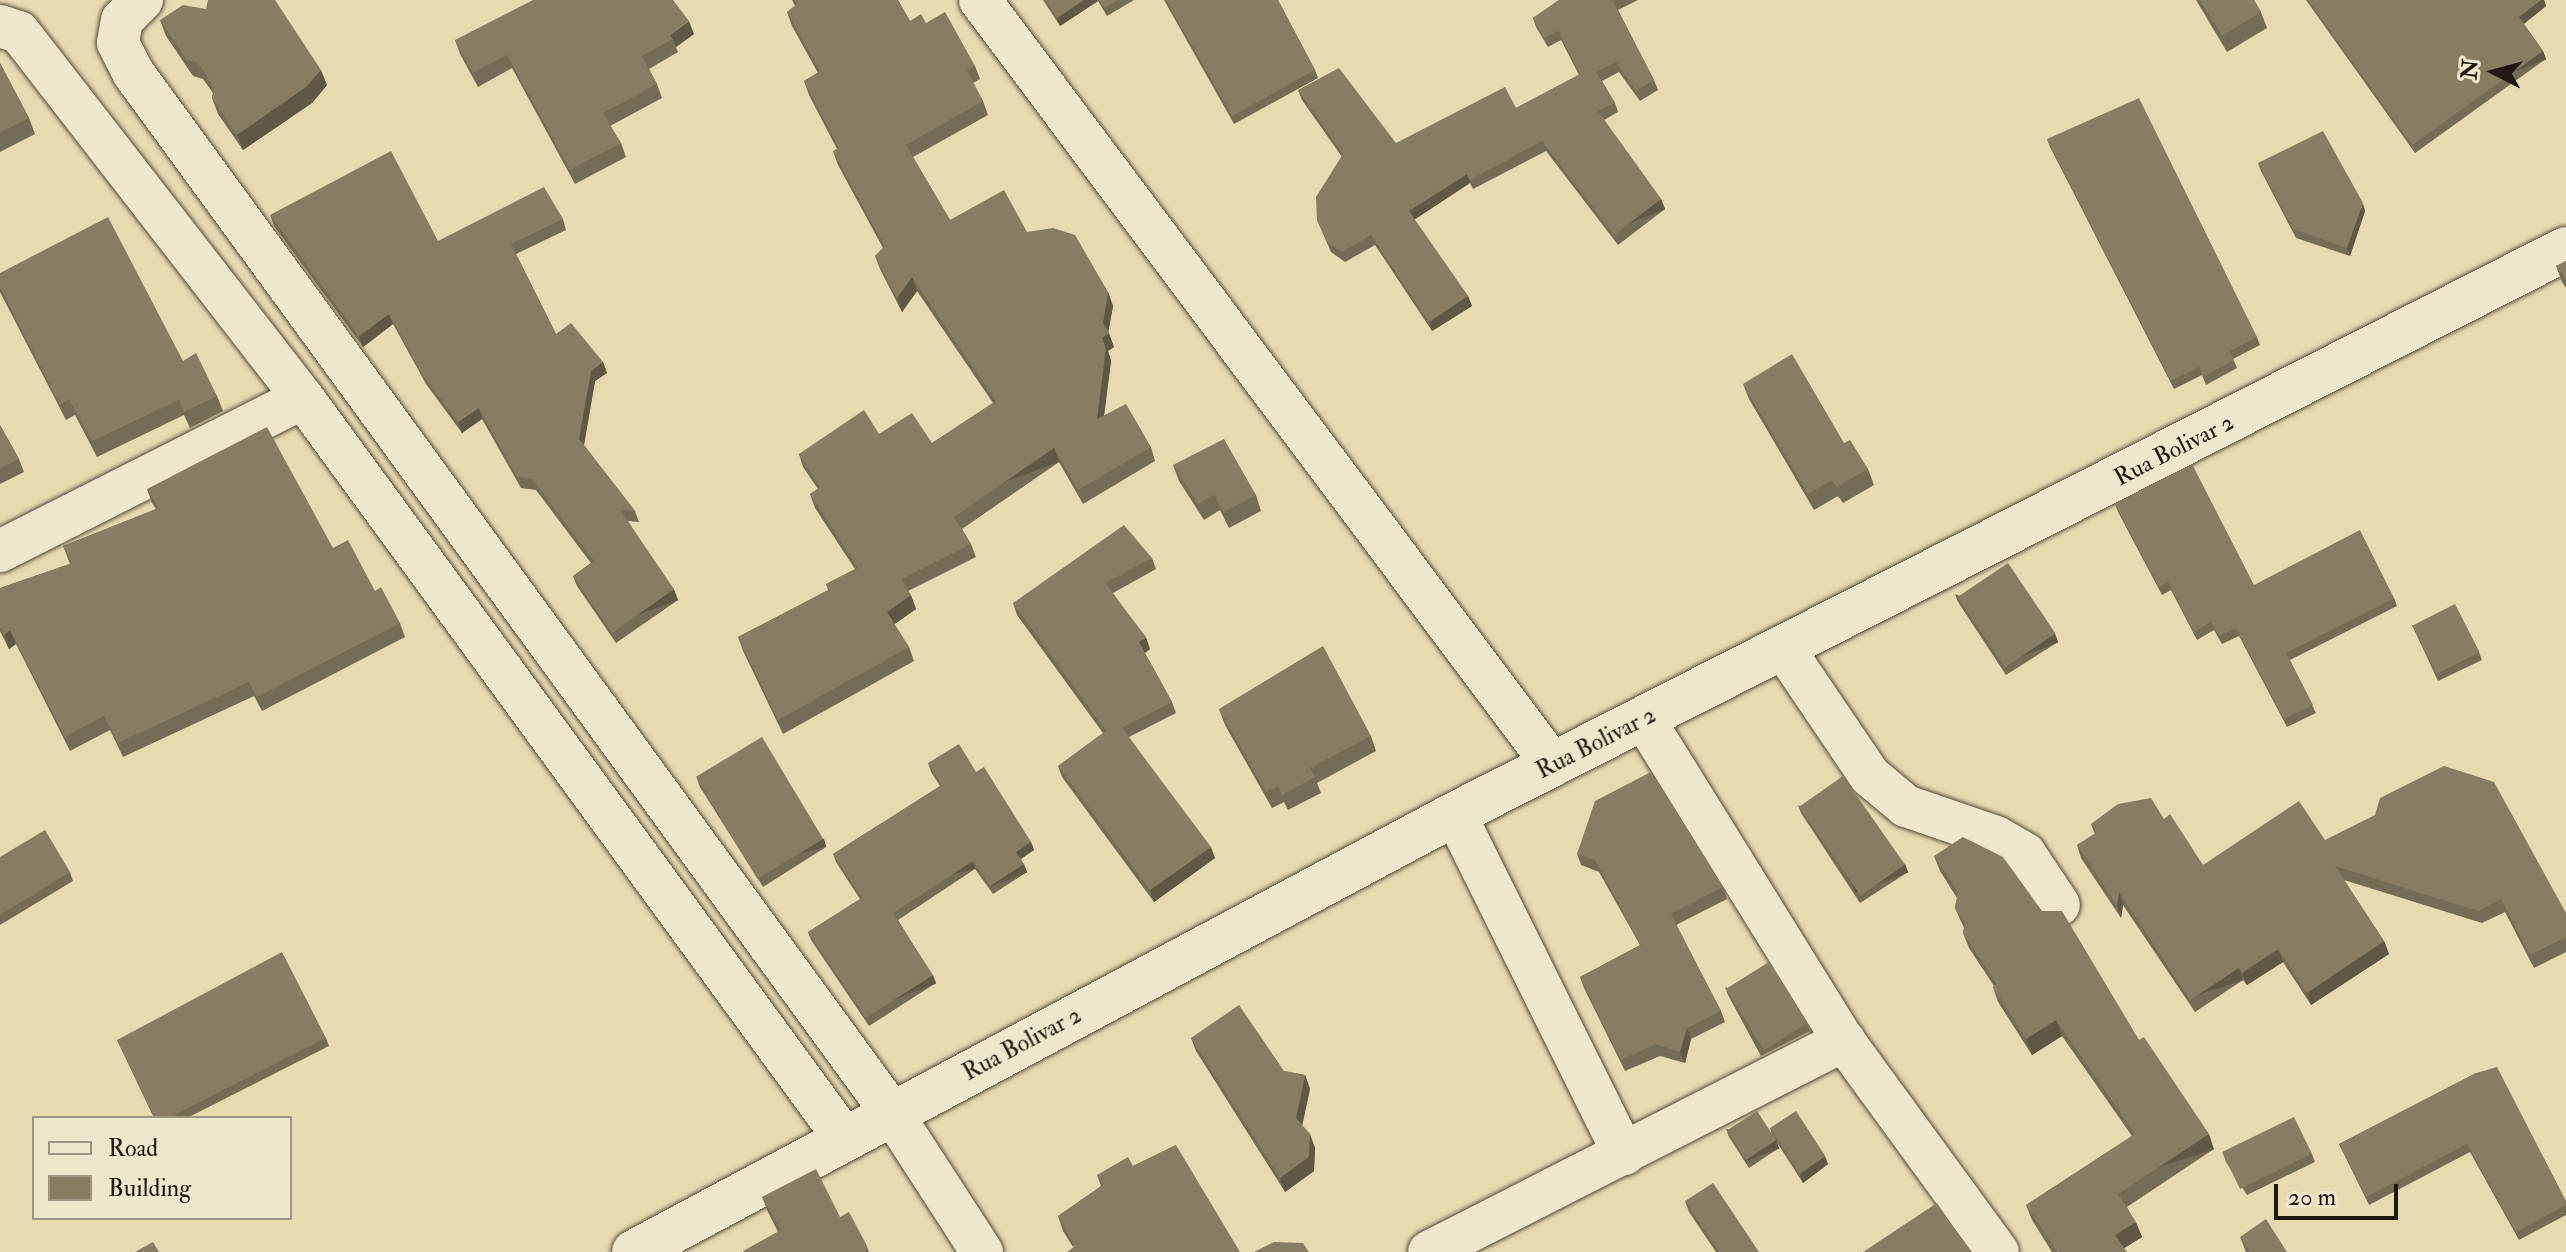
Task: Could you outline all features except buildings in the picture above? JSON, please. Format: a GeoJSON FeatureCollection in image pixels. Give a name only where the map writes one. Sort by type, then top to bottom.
{"type":"FeatureCollection","features":[{"type":"Feature","properties":{"kind":"street"},"geometry":{"type":"LineString","coordinates":[[142,0],[122,20],[118,43],[134,74],[892,1113],[982,1252]]}},
{"type":"Feature","properties":{"kind":"street"},"geometry":{"type":"LineString","coordinates":[[980,0],[1553,765]]}},
{"type":"Feature","properties":{"kind":"street"},"geometry":{"type":"LineString","coordinates":[[0,26],[19,32],[303,398],[845,1139]]}},
{"type":"Feature","properties":{"kind":"street","name":"Rua Bolivar 2"},"geometry":{"type":"LineString","coordinates":[[634,1252],[1455,814],[2566,249]]}},
{"type":"Feature","properties":{"kind":"street"},"geometry":{"type":"LineString","coordinates":[[0,551],[303,398]]}},
{"type":"Feature","properties":{"kind":"street"},"geometry":{"type":"LineString","coordinates":[[1784,649],[1870,776],[1906,806],[1996,837],[2025,854],[2059,905]]}},
{"type":"Feature","properties":{"kind":"street"},"geometry":{"type":"LineString","coordinates":[[1644,719],[1844,1041],[1998,1252]]}},
{"type":"Feature","properties":{"kind":"street"},"geometry":{"type":"LineString","coordinates":[[1455,814],[1624,1154]]}},
{"type":"Feature","properties":{"kind":"street"},"geometry":{"type":"LineString","coordinates":[[1429,1252],[1844,1041]]}}]}
